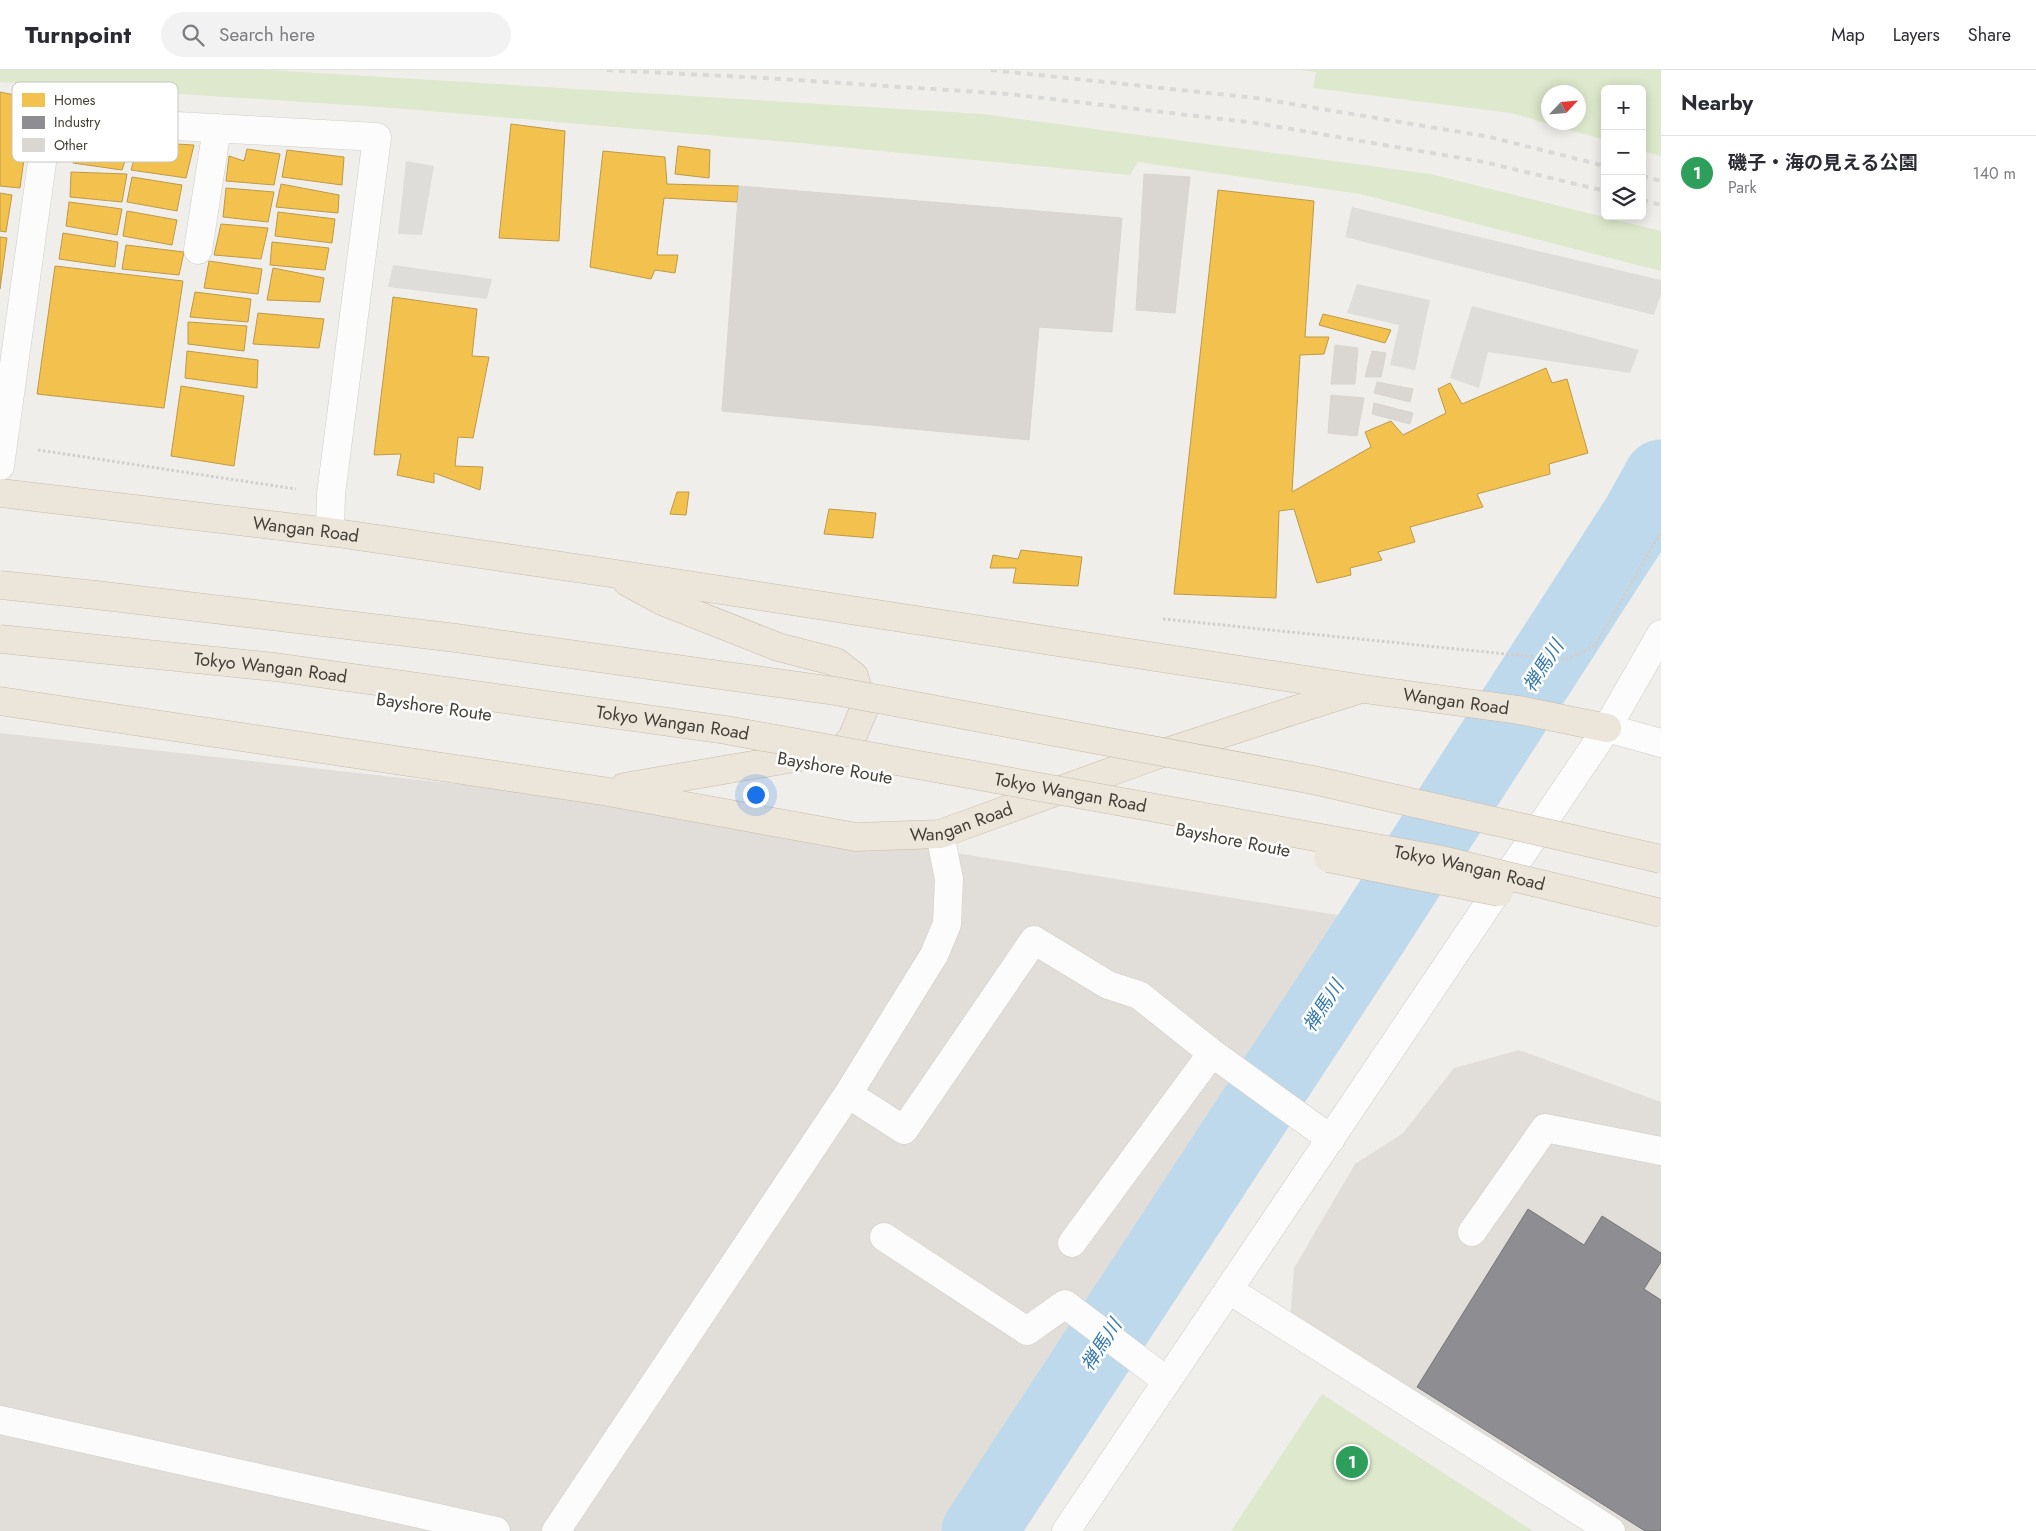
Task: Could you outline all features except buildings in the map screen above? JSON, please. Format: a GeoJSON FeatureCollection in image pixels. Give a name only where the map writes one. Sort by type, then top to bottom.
{"type":"FeatureCollection","features":[{"type":"Feature","properties":{"kind":"highway","name":"Wangan Road"},"geometry":{"type":"LineString","coordinates":[[0,493],[330,532],[1364,689],[1519,710],[1606,728]]}},
{"type":"Feature","properties":{"kind":"highway"},"geometry":{"type":"LineString","coordinates":[[0,573],[209,594],[710,658],[1204,748],[1617,833],[1661,844]]}},
{"type":"Feature","properties":{"kind":"highway","name":"Wangan Road"},"geometry":{"type":"LineString","coordinates":[[603,791],[841,750],[852,738],[864,709],[854,676],[836,662],[778,647],[662,601],[610,573]]}},
{"type":"Feature","properties":{"kind":"highway"},"geometry":{"type":"LineString","coordinates":[[0,585],[446,637],[835,691],[1313,780],[1661,859]]}},
{"type":"Feature","properties":{"kind":"highway","name":"Tokyo Wangan Road"},"geometry":{"type":"LineString","coordinates":[[0,639],[275,667],[726,730],[1442,860],[1661,913]]}},
{"type":"Feature","properties":{"kind":"highway","name":"Bayshore Route"},"geometry":{"type":"LineString","coordinates":[[0,656],[222,677],[716,746],[1196,832],[1567,905],[1661,929]]}},
{"type":"Feature","properties":{"kind":"highway","name":"Wangan Road"},"geometry":{"type":"LineString","coordinates":[[0,701],[603,791],[856,837],[940,834],[1154,756],[1298,708],[1364,689]]}},
{"type":"Feature","properties":{"kind":"street"},"geometry":{"type":"LineString","coordinates":[[178,126],[378,137],[331,494],[330,532]]}},
{"type":"Feature","properties":{"kind":"street"},"geometry":{"type":"LineString","coordinates":[[198,250],[217,128]]}},
{"type":"Feature","properties":{"kind":"street"},"geometry":{"type":"LineString","coordinates":[[1,455],[42,162]]}},
{"type":"Feature","properties":{"kind":"street"},"geometry":{"type":"LineString","coordinates":[[1066,1531],[1606,728],[1661,634]]}},
{"type":"Feature","properties":{"kind":"street"},"geometry":{"type":"LineString","coordinates":[[1606,728],[1661,743]]}},
{"type":"Feature","properties":{"kind":"street"},"geometry":{"type":"LineString","coordinates":[[556,1531],[848,1094],[934,955],[948,924],[949,879],[940,834]]}},
{"type":"Feature","properties":{"kind":"street"},"geometry":{"type":"LineString","coordinates":[[848,1094],[904,1130],[1034,940],[1108,985],[1139,995],[1214,1054],[1329,1138]]}},
{"type":"Feature","properties":{"kind":"street"},"geometry":{"type":"LineString","coordinates":[[1072,1243],[1214,1054]]}},
{"type":"Feature","properties":{"kind":"street"},"geometry":{"type":"LineString","coordinates":[[1472,1232],[1545,1128],[1661,1151]]}},
{"type":"Feature","properties":{"kind":"street"},"geometry":{"type":"LineString","coordinates":[[884,1237],[1027,1331],[1066,1304],[1166,1380]]}},
{"type":"Feature","properties":{"kind":"street"},"geometry":{"type":"LineString","coordinates":[[1229,1290],[1611,1531]]}},
{"type":"Feature","properties":{"kind":"street"},"geometry":{"type":"LineString","coordinates":[[0,1420],[496,1531]]}},
{"type":"Feature","properties":{"kind":"path"},"geometry":{"type":"LineString","coordinates":[[1,455],[331,494]]}},
{"type":"Feature","properties":{"kind":"path"},"geometry":{"type":"LineString","coordinates":[[1157,618],[1566,660],[1595,646],[1661,532]]}},
{"type":"Feature","properties":{"kind":"shaded area"},"geometry":{"type":"Polygon","coordinates":[[[406,161],[434,166],[422,235],[398,234],[406,161]]]}},
{"type":"Feature","properties":{"kind":"shaded area"},"geometry":{"type":"Polygon","coordinates":[[[1352,207],[1661,280],[1661,294],[1654,315],[1345,237],[1352,207]]]}},
{"type":"Feature","properties":{"kind":"shaded area"},"geometry":{"type":"Polygon","coordinates":[[[393,265],[492,279],[487,299],[388,287],[393,265]]]}},
{"type":"Feature","properties":{"kind":"shaded area"},"geometry":{"type":"Polygon","coordinates":[[[1357,284],[1430,300],[1415,370],[1390,365],[1399,325],[1347,313],[1357,284]]]}},
{"type":"Feature","properties":{"kind":"shaded area"},"geometry":{"type":"Polygon","coordinates":[[[1472,306],[1639,350],[1630,373],[1488,352],[1479,388],[1450,378],[1472,306]]]}},
{"type":"Feature","properties":{"kind":"shaded area"},"geometry":{"type":"Polygon","coordinates":[[[0,733],[698,811],[1356,918],[951,1531],[0,1531],[0,733]]]}},
{"type":"Feature","properties":{"kind":"shaded area"},"geometry":{"type":"Polygon","coordinates":[[[1519,1050],[1661,1102],[1661,1531],[1603,1531],[1290,1320],[1294,1268],[1355,1164],[1403,1133],[1454,1068],[1519,1050]]]}},
{"type":"Feature","properties":{"kind":"green space"},"geometry":{"type":"Polygon","coordinates":[[[0,70],[269,70],[983,114],[1430,174],[1601,216],[1601,220],[1616,220],[1661,231],[1661,271],[1360,194],[1138,162],[1130,175],[799,143],[394,108],[178,94],[178,82],[0,82],[0,70]]]}},
{"type":"Feature","properties":{"kind":"green space"},"geometry":{"type":"Polygon","coordinates":[[[1299,70],[1661,70],[1661,156],[1646,152],[1646,85],[1601,85],[1601,139],[1570,130],[1586,130],[1586,85],[1541,85],[1541,122],[1511,113],[1313,88],[1316,72],[1299,70]]]}},
{"type":"Feature","properties":{"kind":"green space"},"geometry":{"type":"Polygon","coordinates":[[[1322,1394],[1533,1531],[1231,1531],[1322,1394]]]}},
{"type":"Feature","properties":{"kind":"waterway","name":"禅馬川"},"geometry":{"type":"LineString","coordinates":[[979,1531],[1371,933],[1640,515],[1661,477]]}},
{"type":"Feature","properties":{"kind":"railway"},"geometry":{"type":"LineString","coordinates":[[607,70],[1009,94],[1256,123],[1484,162],[1601,190]]}},
{"type":"Feature","properties":{"kind":"railway"},"geometry":{"type":"LineString","coordinates":[[991,70],[1256,98],[1490,137],[1601,165]]}},
{"type":"Feature","properties":{"kind":"railway"},"geometry":{"type":"LineString","coordinates":[[1646,177],[1661,181]]}},
{"type":"Feature","properties":{"kind":"railway"},"geometry":{"type":"LineString","coordinates":[[1646,201],[1661,205]]}},
{"type":"Feature","properties":{"kind":"place","name":"磯子・海の見える公園"},"geometry":{"type":"Point","coordinates":[1352,1462]}}]}
